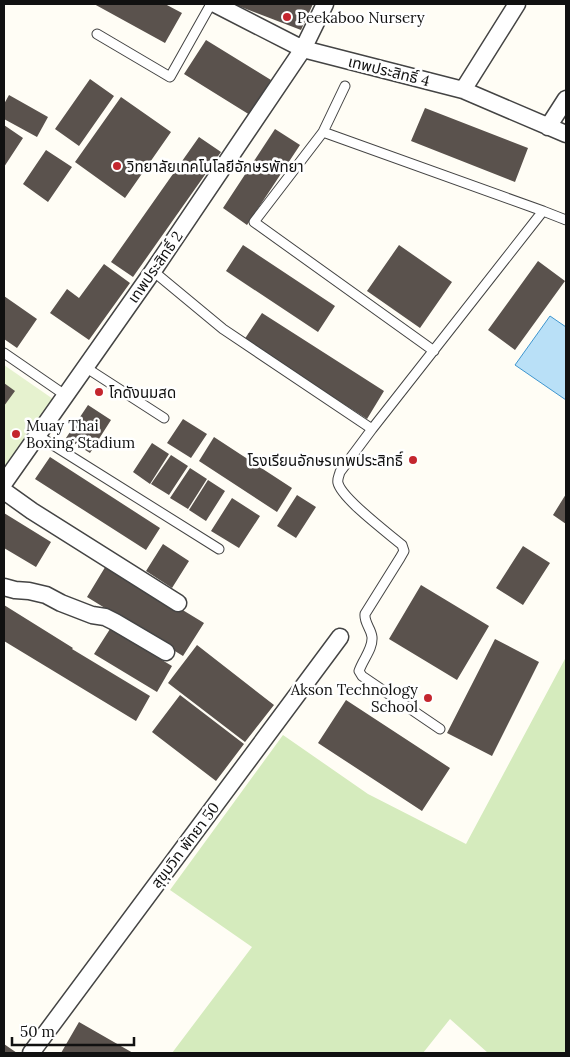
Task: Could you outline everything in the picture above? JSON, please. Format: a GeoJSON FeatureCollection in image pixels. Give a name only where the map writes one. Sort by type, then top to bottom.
{"type":"FeatureCollection","features":[{"type":"Feature","properties":{"kind":"street","name":"เทพประสิทธิ์ 4"},"geometry":{"type":"LineString","coordinates":[[215,4],[303,49],[463,90],[566,134]]}},
{"type":"Feature","properties":{"kind":"street","name":"เทพประสิทธิ์ 2"},"geometry":{"type":"LineString","coordinates":[[4,483],[153,271],[303,49],[326,4]]}},
{"type":"Feature","properties":{"kind":"street"},"geometry":{"type":"LineString","coordinates":[[463,90],[517,4]]}},
{"type":"Feature","properties":{"kind":"street"},"geometry":{"type":"LineString","coordinates":[[548,127],[566,99]]}},
{"type":"Feature","properties":{"kind":"street"},"geometry":{"type":"LineString","coordinates":[[4,491],[32,511],[178,604]]}},
{"type":"Feature","properties":{"kind":"street"},"geometry":{"type":"LineString","coordinates":[[4,587],[46,595],[62,603],[105,617],[166,652]]}},
{"type":"Feature","properties":{"kind":"street","name":"สุขุมวิท พัทยา 50"},"geometry":{"type":"LineString","coordinates":[[30,1053],[340,637]]}},
{"type":"Feature","properties":{"kind":"lane"},"geometry":{"type":"LineString","coordinates":[[97,34],[170,77],[211,4]]}},
{"type":"Feature","properties":{"kind":"lane"},"geometry":{"type":"LineString","coordinates":[[345,86],[322,132],[254,222],[434,351]]}},
{"type":"Feature","properties":{"kind":"lane"},"geometry":{"type":"LineString","coordinates":[[322,132],[566,220]]}},
{"type":"Feature","properties":{"kind":"lane"},"geometry":{"type":"LineString","coordinates":[[440,729],[362,676],[359,671],[372,644],[372,634],[365,619],[366,614],[404,551],[402,545],[348,500],[338,485],[338,479],[340,472],[372,429],[543,211]]}},
{"type":"Feature","properties":{"kind":"lane"},"geometry":{"type":"LineString","coordinates":[[153,271],[223,329],[372,429]]}},
{"type":"Feature","properties":{"kind":"lane"},"geometry":{"type":"LineString","coordinates":[[4,353],[65,395]]}},
{"type":"Feature","properties":{"kind":"lane"},"geometry":{"type":"LineString","coordinates":[[85,367],[164,418]]}},
{"type":"Feature","properties":{"kind":"lane"},"geometry":{"type":"LineString","coordinates":[[37,435],[219,549]]}},
{"type":"Feature","properties":{"kind":"green space","name":"Muay Thai Boxing Stadium"},"geometry":{"type":"Polygon","coordinates":[[[4,365],[53,399],[4,469],[4,365]]]}},
{"type":"Feature","properties":{"kind":"green space"},"geometry":{"type":"Polygon","coordinates":[[[566,657],[566,1053],[488,1053],[450,1019],[423,1053],[172,1053],[252,947],[170,890],[283,735],[368,794],[466,844],[566,657]]]}},
{"type":"Feature","properties":{"kind":"water"},"geometry":{"type":"Polygon","coordinates":[[[550,316],[566,327],[566,400],[515,365],[550,316]]]}},
{"type":"Feature","properties":{"kind":"building"},"geometry":{"type":"Polygon","coordinates":[[[94,4],[165,4],[182,13],[165,43],[94,4]]]}},
{"type":"Feature","properties":{"kind":"building","name":"Peekaboo Nursery"},"geometry":{"type":"Polygon","coordinates":[[[233,4],[313,4],[301,30],[233,4]]]}},
{"type":"Feature","properties":{"kind":"building"},"geometry":{"type":"Polygon","coordinates":[[[206,40],[271,80],[250,115],[184,74],[206,40]]]}},
{"type":"Feature","properties":{"kind":"building"},"geometry":{"type":"Polygon","coordinates":[[[90,79],[114,96],[79,146],[55,129],[90,79]]]}},
{"type":"Feature","properties":{"kind":"building"},"geometry":{"type":"Polygon","coordinates":[[[9,95],[48,117],[37,137],[4,119],[4,104],[9,95]]]}},
{"type":"Feature","properties":{"kind":"building"},"geometry":{"type":"Polygon","coordinates":[[[121,97],[171,132],[125,198],[75,162],[121,97]]]}},
{"type":"Feature","properties":{"kind":"building"},"geometry":{"type":"Polygon","coordinates":[[[425,108],[528,148],[515,182],[411,141],[425,108]]]}},
{"type":"Feature","properties":{"kind":"building"},"geometry":{"type":"Polygon","coordinates":[[[4,125],[23,138],[4,167],[4,125]]]}},
{"type":"Feature","properties":{"kind":"building"},"geometry":{"type":"Polygon","coordinates":[[[275,129],[300,145],[247,225],[223,208],[275,129]]]}},
{"type":"Feature","properties":{"kind":"building"},"geometry":{"type":"Polygon","coordinates":[[[199,137],[221,152],[133,277],[111,262],[199,137]]]}},
{"type":"Feature","properties":{"kind":"building"},"geometry":{"type":"Polygon","coordinates":[[[46,150],[72,167],[48,202],[23,184],[46,150]]]}},
{"type":"Feature","properties":{"kind":"building"},"geometry":{"type":"Polygon","coordinates":[[[243,245],[335,306],[318,332],[226,271],[243,245]]]}},
{"type":"Feature","properties":{"kind":"building"},"geometry":{"type":"Polygon","coordinates":[[[399,245],[452,282],[420,328],[367,291],[399,245]]]}},
{"type":"Feature","properties":{"kind":"building"},"geometry":{"type":"Polygon","coordinates":[[[538,261],[565,281],[515,350],[488,330],[538,261]]]}},
{"type":"Feature","properties":{"kind":"building"},"geometry":{"type":"Polygon","coordinates":[[[104,264],[130,283],[89,340],[50,313],[67,289],[79,298],[104,264]]]}},
{"type":"Feature","properties":{"kind":"building"},"geometry":{"type":"Polygon","coordinates":[[[4,296],[37,319],[17,348],[4,339],[4,296]]]}},
{"type":"Feature","properties":{"kind":"building"},"geometry":{"type":"Polygon","coordinates":[[[262,313],[384,391],[367,419],[244,340],[262,313]]]}},
{"type":"Feature","properties":{"kind":"building"},"geometry":{"type":"Polygon","coordinates":[[[4,383],[15,391],[4,406],[4,383]]]}},
{"type":"Feature","properties":{"kind":"building"},"geometry":{"type":"Polygon","coordinates":[[[88,405],[111,420],[90,453],[66,438],[88,405]]]}},
{"type":"Feature","properties":{"kind":"building"},"geometry":{"type":"Polygon","coordinates":[[[183,419],[207,434],[191,458],[167,443],[183,419]]]}},
{"type":"Feature","properties":{"kind":"building"},"geometry":{"type":"Polygon","coordinates":[[[214,437],[292,488],[277,512],[199,461],[214,437]]]}},
{"type":"Feature","properties":{"kind":"building"},"geometry":{"type":"Polygon","coordinates":[[[152,443],[169,454],[150,484],[133,472],[152,443]]]}},
{"type":"Feature","properties":{"kind":"building"},"geometry":{"type":"Polygon","coordinates":[[[171,455],[188,466],[169,495],[151,484],[171,455]]]}},
{"type":"Feature","properties":{"kind":"building"},"geometry":{"type":"Polygon","coordinates":[[[50,457],[160,528],[146,550],[35,479],[50,457]]]}},
{"type":"Feature","properties":{"kind":"building"},"geometry":{"type":"Polygon","coordinates":[[[190,468],[207,479],[188,509],[170,498],[190,468]]]}},
{"type":"Feature","properties":{"kind":"building"},"geometry":{"type":"Polygon","coordinates":[[[208,480],[225,491],[206,521],[189,510],[208,480]]]}},
{"type":"Feature","properties":{"kind":"building"},"geometry":{"type":"Polygon","coordinates":[[[566,494],[566,524],[553,515],[566,494]]]}},
{"type":"Feature","properties":{"kind":"building"},"geometry":{"type":"Polygon","coordinates":[[[297,495],[316,507],[296,538],[277,526],[297,495]]]}},
{"type":"Feature","properties":{"kind":"building"},"geometry":{"type":"Polygon","coordinates":[[[232,498],[260,516],[239,548],[211,531],[232,498]]]}},
{"type":"Feature","properties":{"kind":"building"},"geometry":{"type":"Polygon","coordinates":[[[4,513],[51,542],[36,567],[4,548],[4,513]]]}},
{"type":"Feature","properties":{"kind":"building"},"geometry":{"type":"Polygon","coordinates":[[[163,544],[189,561],[172,588],[146,571],[163,544]]]}},
{"type":"Feature","properties":{"kind":"building"},"geometry":{"type":"Polygon","coordinates":[[[523,546],[550,563],[523,605],[496,588],[523,546]]]}},
{"type":"Feature","properties":{"kind":"building"},"geometry":{"type":"Polygon","coordinates":[[[107,564],[204,623],[183,656],[87,597],[107,564]]]}},
{"type":"Feature","properties":{"kind":"building"},"geometry":{"type":"Polygon","coordinates":[[[421,585],[489,626],[457,680],[389,639],[421,585]]]}},
{"type":"Feature","properties":{"kind":"building"},"geometry":{"type":"Polygon","coordinates":[[[4,605],[150,696],[136,721],[4,641],[4,605]]]}},
{"type":"Feature","properties":{"kind":"building"},"geometry":{"type":"Polygon","coordinates":[[[110,629],[172,666],[157,692],[94,654],[110,629]]]}},
{"type":"Feature","properties":{"kind":"building"},"geometry":{"type":"Polygon","coordinates":[[[495,639],[539,662],[492,756],[447,733],[495,639]]]}},
{"type":"Feature","properties":{"kind":"building"},"geometry":{"type":"Polygon","coordinates":[[[197,645],[274,705],[245,742],[168,683],[197,645]]]}},
{"type":"Feature","properties":{"kind":"building"},"geometry":{"type":"Polygon","coordinates":[[[180,695],[244,744],[216,781],[152,732],[180,695]]]}},
{"type":"Feature","properties":{"kind":"building"},"geometry":{"type":"Polygon","coordinates":[[[346,700],[450,768],[422,811],[318,743],[346,700]]]}},
{"type":"Feature","properties":{"kind":"building"},"geometry":{"type":"Polygon","coordinates":[[[79,1022],[133,1053],[61,1053],[79,1022]]]}},
{"type":"Feature","properties":{"kind":"building"},"geometry":{"type":"Polygon","coordinates":[[[4,1044],[17,1053],[4,1053],[4,1044]]]}},
{"type":"Feature","properties":{"kind":"place","name":"Peekaboo Nursery"},"geometry":{"type":"Point","coordinates":[287,17]}},
{"type":"Feature","properties":{"kind":"place","name":"วิทยาลัยเทคโนโลยีอักษรพัทยา"},"geometry":{"type":"Point","coordinates":[117,166]}},
{"type":"Feature","properties":{"kind":"place","name":"โกดังนมสด"},"geometry":{"type":"Point","coordinates":[99,392]}},
{"type":"Feature","properties":{"kind":"place","name":"Muay Thai Boxing Stadium"},"geometry":{"type":"Point","coordinates":[16,434]}},
{"type":"Feature","properties":{"kind":"place","name":"โรงเรียนอักษรเทพประสิทธิ์"},"geometry":{"type":"Point","coordinates":[413,460]}},
{"type":"Feature","properties":{"kind":"place","name":"Akson Technology School"},"geometry":{"type":"Point","coordinates":[428,698]}}]}
